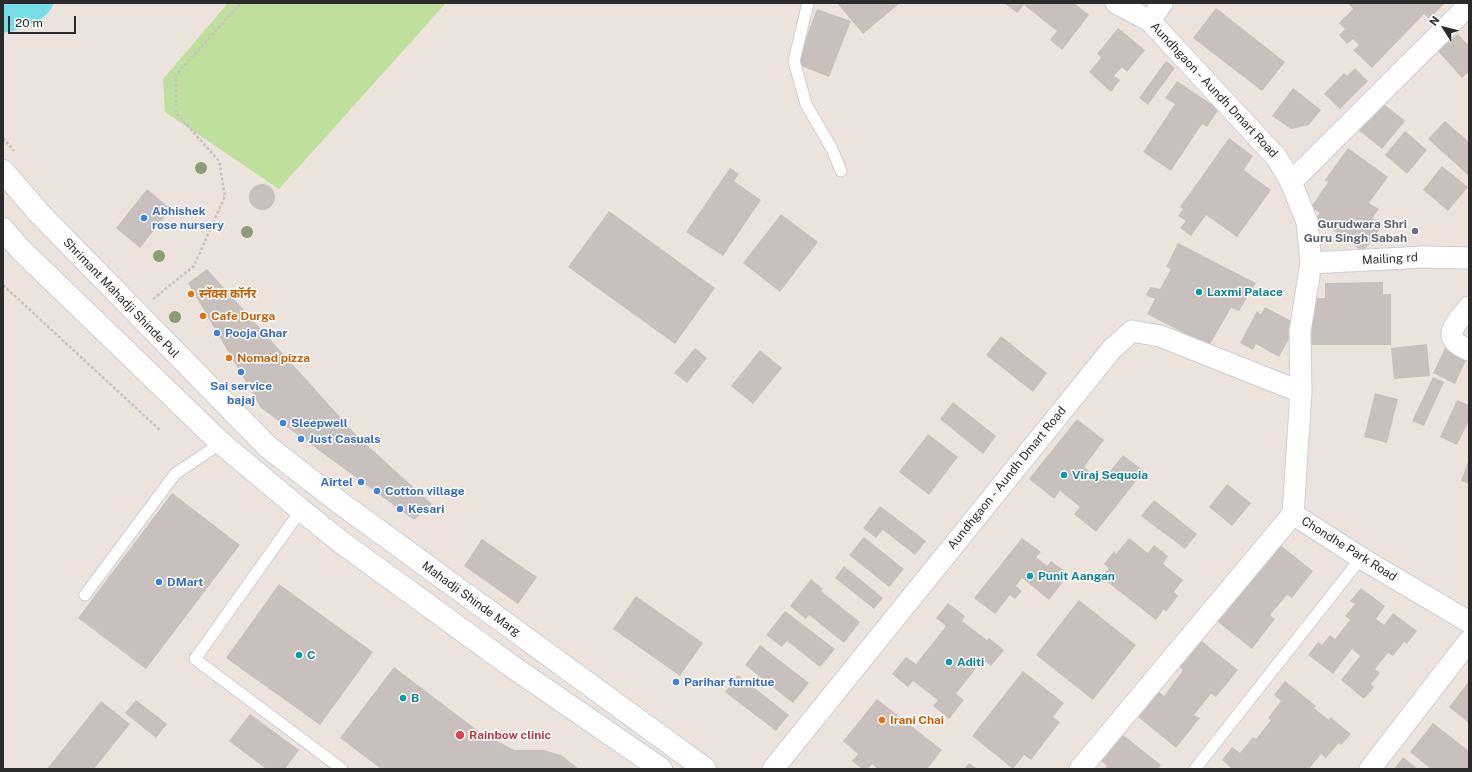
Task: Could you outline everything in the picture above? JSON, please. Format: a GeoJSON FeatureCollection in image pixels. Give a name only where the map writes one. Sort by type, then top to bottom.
{"type":"FeatureCollection","features":[{"type":"Feature","properties":{"kind":"main road","name":"Shrimant Mahadji Shinde Pul"},"geometry":{"type":"LineString","coordinates":[[3,171],[39,213],[242,422]]}},
{"type":"Feature","properties":{"kind":"main road"},"geometry":{"type":"LineString","coordinates":[[3,229],[20,250],[221,443],[301,510],[341,542],[510,665],[661,769]]}},
{"type":"Feature","properties":{"kind":"main road","name":"Mahadji Shinde Marg"},"geometry":{"type":"LineString","coordinates":[[242,422],[268,447],[339,502],[705,769]]}},
{"type":"Feature","properties":{"kind":"main road"},"geometry":{"type":"LineString","coordinates":[[249,467],[268,447]]}},
{"type":"Feature","properties":{"kind":"street","name":"Aundhgaon - Aundh Dmart Road"},"geometry":{"type":"LineString","coordinates":[[1116,3],[1150,20],[1277,158],[1291,182],[1307,222],[1311,263]]}},
{"type":"Feature","properties":{"kind":"street"},"geometry":{"type":"LineString","coordinates":[[1150,20],[1162,3]]}},
{"type":"Feature","properties":{"kind":"street"},"geometry":{"type":"LineString","coordinates":[[1291,182],[1469,5]]}},
{"type":"Feature","properties":{"kind":"street","name":"Mailing rd"},"geometry":{"type":"LineString","coordinates":[[1311,263],[1423,257],[1469,258]]}},
{"type":"Feature","properties":{"kind":"street","name":"Chondhe Park Road"},"geometry":{"type":"LineString","coordinates":[[1311,263],[1300,331],[1301,392],[1293,514],[1361,558],[1469,622]]}},
{"type":"Feature","properties":{"kind":"street"},"geometry":{"type":"LineString","coordinates":[[1469,307],[1452,328],[1451,334],[1458,346],[1469,350]]}},
{"type":"Feature","properties":{"kind":"street","name":"Aundhgaon - Aundh Dmart Road"},"geometry":{"type":"LineString","coordinates":[[774,769],[1112,348],[1132,331],[1160,336],[1301,392]]}},
{"type":"Feature","properties":{"kind":"street"},"geometry":{"type":"LineString","coordinates":[[1080,769],[1293,514]]}},
{"type":"Feature","properties":{"kind":"street"},"geometry":{"type":"LineString","coordinates":[[1370,769],[1469,640]]}},
{"type":"Feature","properties":{"kind":"lane"},"geometry":{"type":"LineString","coordinates":[[808,3],[794,61],[806,104],[832,149],[841,171]]}},
{"type":"Feature","properties":{"kind":"lane"},"geometry":{"type":"LineString","coordinates":[[85,595],[175,474],[221,443]]}},
{"type":"Feature","properties":{"kind":"lane"},"geometry":{"type":"LineString","coordinates":[[301,510],[195,659],[342,769]]}},
{"type":"Feature","properties":{"kind":"lane"},"geometry":{"type":"LineString","coordinates":[[1195,769],[1361,558]]}},
{"type":"Feature","properties":{"kind":"path"},"geometry":{"type":"LineString","coordinates":[[153,299],[194,266],[225,196],[219,161],[176,113],[176,75],[241,3]]}},
{"type":"Feature","properties":{"kind":"path"},"geometry":{"type":"LineString","coordinates":[[3,285],[161,431]]}},
{"type":"Feature","properties":{"kind":"green space"},"geometry":{"type":"Polygon","coordinates":[[[228,3],[446,3],[279,189],[165,112],[163,79],[228,3]]]}},
{"type":"Feature","properties":{"kind":"water"},"geometry":{"type":"Polygon","coordinates":[[[3,3],[54,3],[45,16],[39,20],[25,27],[3,33],[3,3]]]}},
{"type":"Feature","properties":{"kind":"building"},"geometry":{"type":"Polygon","coordinates":[[[837,3],[900,3],[863,34],[837,3]]]}},
{"type":"Feature","properties":{"kind":"building"},"geometry":{"type":"Polygon","coordinates":[[[1004,3],[1074,3],[1089,15],[1062,50],[1050,40],[1057,31],[1024,5],[1017,13],[1004,3]]]}},
{"type":"Feature","properties":{"kind":"building"},"geometry":{"type":"Polygon","coordinates":[[[1348,3],[1445,3],[1429,19],[1424,14],[1372,68],[1353,50],[1359,45],[1353,39],[1347,44],[1339,35],[1345,29],[1339,23],[1353,9],[1348,3]]]}},
{"type":"Feature","properties":{"kind":"building"},"geometry":{"type":"Polygon","coordinates":[[[1216,8],[1285,62],[1262,91],[1193,38],[1216,8]]]}},
{"type":"Feature","properties":{"kind":"building"},"geometry":{"type":"Polygon","coordinates":[[[817,9],[851,21],[829,77],[796,64],[817,9]]]}},
{"type":"Feature","properties":{"kind":"building"},"geometry":{"type":"Polygon","coordinates":[[[1118,28],[1145,50],[1127,72],[1122,67],[1114,76],[1120,80],[1111,92],[1089,72],[1101,58],[1097,54],[1118,28]]]}},
{"type":"Feature","properties":{"kind":"building"},"geometry":{"type":"Polygon","coordinates":[[[1458,34],[1469,46],[1469,72],[1462,78],[1438,51],[1458,34]]]}},
{"type":"Feature","properties":{"kind":"building"},"geometry":{"type":"Polygon","coordinates":[[[1166,61],[1175,68],[1148,105],[1139,98],[1166,61]]]}},
{"type":"Feature","properties":{"kind":"building"},"geometry":{"type":"Polygon","coordinates":[[[1355,68],[1368,81],[1340,109],[1324,94],[1344,73],[1347,76],[1355,68]]]}},
{"type":"Feature","properties":{"kind":"building"},"geometry":{"type":"Polygon","coordinates":[[[1177,81],[1219,109],[1207,127],[1202,124],[1171,171],[1143,152],[1175,104],[1165,98],[1177,81]]]}},
{"type":"Feature","properties":{"kind":"building"},"geometry":{"type":"Polygon","coordinates":[[[1293,88],[1321,110],[1309,125],[1291,129],[1272,116],[1293,88]]]}},
{"type":"Feature","properties":{"kind":"building"},"geometry":{"type":"Polygon","coordinates":[[[1379,100],[1405,121],[1382,149],[1356,128],[1379,100]]]}},
{"type":"Feature","properties":{"kind":"building"},"geometry":{"type":"Polygon","coordinates":[[[1445,121],[1469,142],[1469,176],[1428,139],[1445,121]]]}},
{"type":"Feature","properties":{"kind":"building"},"geometry":{"type":"Polygon","coordinates":[[[1405,131],[1427,150],[1407,174],[1385,155],[1405,131]]]}},
{"type":"Feature","properties":{"kind":"building"},"geometry":{"type":"Polygon","coordinates":[[[1229,138],[1253,156],[1244,170],[1271,190],[1237,237],[1206,215],[1191,236],[1180,228],[1186,221],[1178,216],[1183,209],[1180,207],[1229,138]]]}},
{"type":"Feature","properties":{"kind":"building"},"geometry":{"type":"Polygon","coordinates":[[[1348,148],[1388,177],[1369,203],[1379,209],[1372,218],[1383,225],[1363,252],[1316,218],[1320,213],[1311,207],[1328,182],[1325,180],[1348,148]]]}},
{"type":"Feature","properties":{"kind":"building"},"geometry":{"type":"Polygon","coordinates":[[[1442,166],[1468,187],[1448,211],[1423,190],[1442,166]]]}},
{"type":"Feature","properties":{"kind":"building"},"geometry":{"type":"Polygon","coordinates":[[[730,168],[739,174],[734,181],[761,200],[723,256],[686,232],[730,168]]]}},
{"type":"Feature","properties":{"kind":"building"},"geometry":{"type":"Polygon","coordinates":[[[262,184],[271,188],[275,197],[271,206],[262,210],[253,206],[249,197],[253,188],[262,184]]]}},
{"type":"Feature","properties":{"kind":"building"},"geometry":{"type":"Polygon","coordinates":[[[147,189],[171,209],[140,248],[116,228],[147,189]]]}},
{"type":"Feature","properties":{"kind":"building"},"geometry":{"type":"Polygon","coordinates":[[[609,211],[715,288],[675,344],[568,267],[609,211]]]}},
{"type":"Feature","properties":{"kind":"building"},"geometry":{"type":"Polygon","coordinates":[[[781,214],[818,242],[780,292],[743,263],[781,214]]]}},
{"type":"Feature","properties":{"kind":"building","name":"Laxmi Palace"},"geometry":{"type":"Polygon","coordinates":[[[1178,243],[1256,283],[1239,311],[1231,308],[1209,346],[1147,314],[1155,299],[1146,295],[1150,287],[1160,289],[1171,269],[1166,267],[1178,243]]]}},
{"type":"Feature","properties":{"kind":"building"},"geometry":{"type":"Polygon","coordinates":[[[207,269],[357,436],[432,504],[414,520],[261,408],[188,283],[207,269]]]}},
{"type":"Feature","properties":{"kind":"building"},"geometry":{"type":"Polygon","coordinates":[[[1383,282],[1383,294],[1391,294],[1391,345],[1309,345],[1309,298],[1325,298],[1325,283],[1383,282]]]}},
{"type":"Feature","properties":{"kind":"building"},"geometry":{"type":"Polygon","coordinates":[[[1265,307],[1297,324],[1279,357],[1256,344],[1253,350],[1240,343],[1257,311],[1261,314],[1265,307]]]}},
{"type":"Feature","properties":{"kind":"building"},"geometry":{"type":"Polygon","coordinates":[[[1001,336],[1047,373],[1033,392],[986,355],[1001,336]]]}},
{"type":"Feature","properties":{"kind":"building"},"geometry":{"type":"Polygon","coordinates":[[[1427,344],[1430,376],[1394,379],[1391,348],[1427,344]]]}},
{"type":"Feature","properties":{"kind":"building"},"geometry":{"type":"Polygon","coordinates":[[[1446,346],[1468,356],[1455,384],[1433,373],[1446,346]]]}},
{"type":"Feature","properties":{"kind":"building"},"geometry":{"type":"Polygon","coordinates":[[[695,348],[707,358],[687,383],[674,373],[695,348]]]}},
{"type":"Feature","properties":{"kind":"building"},"geometry":{"type":"Polygon","coordinates":[[[760,350],[782,368],[753,404],[731,386],[760,350]]]}},
{"type":"Feature","properties":{"kind":"building"},"geometry":{"type":"Polygon","coordinates":[[[1433,377],[1444,382],[1424,426],[1412,421],[1433,377]]]}},
{"type":"Feature","properties":{"kind":"building"},"geometry":{"type":"Polygon","coordinates":[[[1375,393],[1398,399],[1387,443],[1364,437],[1375,393]]]}},
{"type":"Feature","properties":{"kind":"building"},"geometry":{"type":"Polygon","coordinates":[[[1457,400],[1469,405],[1469,420],[1457,445],[1440,437],[1457,400]]]}},
{"type":"Feature","properties":{"kind":"building"},"geometry":{"type":"Polygon","coordinates":[[[953,402],[996,436],[983,454],[940,419],[953,402]]]}},
{"type":"Feature","properties":{"kind":"building","name":"Viraj Sequoia"},"geometry":{"type":"Polygon","coordinates":[[[1077,419],[1104,440],[1084,467],[1102,481],[1123,455],[1144,471],[1096,532],[1074,514],[1080,507],[1060,491],[1054,499],[1029,479],[1077,419]]]}},
{"type":"Feature","properties":{"kind":"building"},"geometry":{"type":"Polygon","coordinates":[[[928,434],[958,457],[929,495],[899,472],[928,434]]]}},
{"type":"Feature","properties":{"kind":"building"},"geometry":{"type":"Polygon","coordinates":[[[1469,459],[1469,484],[1461,481],[1469,459]]]}},
{"type":"Feature","properties":{"kind":"building"},"geometry":{"type":"Polygon","coordinates":[[[1227,484],[1251,503],[1232,526],[1209,507],[1227,484]]]}},
{"type":"Feature","properties":{"kind":"building","name":"DMart"},"geometry":{"type":"Polygon","coordinates":[[[172,493],[240,545],[146,669],[78,618],[172,493]]]}},
{"type":"Feature","properties":{"kind":"building"},"geometry":{"type":"Polygon","coordinates":[[[1154,500],[1197,534],[1185,549],[1141,516],[1154,500]]]}},
{"type":"Feature","properties":{"kind":"building"},"geometry":{"type":"Polygon","coordinates":[[[880,506],[926,541],[915,555],[883,530],[876,538],[863,528],[880,506]]]}},
{"type":"Feature","properties":{"kind":"building"},"geometry":{"type":"Polygon","coordinates":[[[864,537],[904,569],[889,587],[849,555],[864,537]]]}},
{"type":"Feature","properties":{"kind":"building","name":"Punit Aangan"},"geometry":{"type":"Polygon","coordinates":[[[1022,538],[1041,552],[1036,557],[1047,566],[1051,561],[1069,574],[1049,600],[1022,578],[1016,586],[1022,591],[1015,599],[1010,595],[995,614],[974,598],[1022,538]]]}},
{"type":"Feature","properties":{"kind":"building"},"geometry":{"type":"Polygon","coordinates":[[[1129,538],[1148,553],[1154,545],[1168,556],[1163,564],[1183,580],[1174,592],[1178,596],[1166,612],[1164,609],[1156,620],[1101,577],[1109,568],[1104,564],[1114,551],[1116,554],[1129,538]]]}},
{"type":"Feature","properties":{"kind":"building"},"geometry":{"type":"Polygon","coordinates":[[[482,539],[537,577],[518,604],[464,566],[482,539]]]}},
{"type":"Feature","properties":{"kind":"building"},"geometry":{"type":"Polygon","coordinates":[[[1274,540],[1313,571],[1292,598],[1287,595],[1270,615],[1275,619],[1252,649],[1213,618],[1233,592],[1239,597],[1259,571],[1253,567],[1274,540]]]}},
{"type":"Feature","properties":{"kind":"building"},"geometry":{"type":"Polygon","coordinates":[[[844,566],[883,598],[874,609],[835,578],[844,566]]]}},
{"type":"Feature","properties":{"kind":"building"},"geometry":{"type":"Polygon","coordinates":[[[811,579],[823,589],[821,591],[860,622],[844,643],[809,615],[806,619],[790,606],[811,579]]]}},
{"type":"Feature","properties":{"kind":"building","name":"C"},"geometry":{"type":"Polygon","coordinates":[[[279,584],[373,652],[320,725],[226,658],[279,584]]]}},
{"type":"Feature","properties":{"kind":"building"},"geometry":{"type":"Polygon","coordinates":[[[1361,588],[1385,606],[1376,619],[1384,625],[1393,613],[1417,631],[1407,644],[1404,642],[1393,656],[1388,653],[1375,669],[1380,673],[1371,684],[1374,687],[1364,699],[1341,680],[1360,656],[1352,649],[1333,674],[1308,655],[1318,642],[1322,645],[1330,635],[1335,639],[1350,620],[1345,616],[1355,604],[1350,601],[1361,588]]]}},
{"type":"Feature","properties":{"kind":"building"},"geometry":{"type":"Polygon","coordinates":[[[636,596],[703,643],[680,676],[613,629],[636,596]]]}},
{"type":"Feature","properties":{"kind":"building"},"geometry":{"type":"Polygon","coordinates":[[[1079,600],[1136,645],[1093,700],[1036,655],[1079,600]]]}},
{"type":"Feature","properties":{"kind":"building","name":"Aditi"},"geometry":{"type":"Polygon","coordinates":[[[948,603],[965,616],[962,621],[987,640],[989,638],[1004,650],[991,666],[983,659],[956,694],[964,700],[949,719],[933,706],[938,700],[913,681],[908,687],[892,674],[906,657],[916,664],[946,626],[936,618],[948,603]]]}},
{"type":"Feature","properties":{"kind":"building"},"geometry":{"type":"Polygon","coordinates":[[[785,611],[835,649],[820,667],[787,641],[782,647],[766,635],[785,611]]]}},
{"type":"Feature","properties":{"kind":"building"},"geometry":{"type":"Polygon","coordinates":[[[1199,639],[1238,670],[1216,697],[1211,694],[1194,715],[1200,718],[1176,748],[1138,717],[1158,691],[1164,696],[1183,670],[1178,666],[1199,639]]]}},
{"type":"Feature","properties":{"kind":"building"},"geometry":{"type":"Polygon","coordinates":[[[760,645],[809,683],[793,703],[745,665],[760,645]]]}},
{"type":"Feature","properties":{"kind":"building","name":"B"},"geometry":{"type":"Polygon","coordinates":[[[394,667],[477,730],[514,750],[544,750],[561,755],[579,769],[381,769],[340,738],[394,667]]]}},
{"type":"Feature","properties":{"kind":"building"},"geometry":{"type":"Polygon","coordinates":[[[1023,671],[1064,703],[1053,717],[1060,722],[1031,760],[1024,755],[1013,769],[972,736],[1023,671]]]}},
{"type":"Feature","properties":{"kind":"building"},"geometry":{"type":"Polygon","coordinates":[[[738,675],[789,715],[776,731],[725,692],[738,675]]]}},
{"type":"Feature","properties":{"kind":"building"},"geometry":{"type":"Polygon","coordinates":[[[1285,681],[1316,706],[1314,708],[1329,720],[1330,717],[1351,734],[1341,745],[1339,743],[1326,758],[1321,754],[1309,769],[1232,769],[1222,760],[1232,747],[1240,753],[1253,737],[1256,739],[1271,720],[1268,718],[1281,701],[1274,695],[1285,681]]]}},
{"type":"Feature","properties":{"kind":"building"},"geometry":{"type":"Polygon","coordinates":[[[1469,681],[1469,723],[1449,707],[1469,681]]]}},
{"type":"Feature","properties":{"kind":"building","name":"Irani Chai"},"geometry":{"type":"Polygon","coordinates":[[[877,699],[942,750],[927,769],[878,769],[872,764],[868,769],[862,769],[852,761],[858,754],[843,741],[877,699]]]}},
{"type":"Feature","properties":{"kind":"building"},"geometry":{"type":"Polygon","coordinates":[[[136,700],[167,724],[156,738],[125,713],[136,700]]]}},
{"type":"Feature","properties":{"kind":"building"},"geometry":{"type":"Polygon","coordinates":[[[101,701],[130,724],[94,769],[47,769],[101,701]]]}},
{"type":"Feature","properties":{"kind":"building"},"geometry":{"type":"Polygon","coordinates":[[[250,714],[299,750],[285,769],[266,769],[229,741],[250,714]]]}},
{"type":"Feature","properties":{"kind":"building"},"geometry":{"type":"Polygon","coordinates":[[[1433,723],[1469,751],[1469,769],[1431,769],[1410,752],[1433,723]]]}},
{"type":"Feature","properties":{"kind":"building"},"geometry":{"type":"Polygon","coordinates":[[[1122,734],[1161,765],[1158,769],[1104,769],[1107,766],[1101,761],[1122,734]]]}},
{"type":"Feature","properties":{"kind":"building"},"geometry":{"type":"Polygon","coordinates":[[[1403,757],[1418,769],[1394,769],[1403,757]]]}},
{"type":"Feature","properties":{"kind":"building"},"geometry":{"type":"Polygon","coordinates":[[[969,763],[977,769],[964,769],[969,763]]]}},
{"type":"Feature","properties":{"kind":"place","name":"Abhishek rose nursery"},"geometry":{"type":"Point","coordinates":[144,218]}},
{"type":"Feature","properties":{"kind":"place","name":"Gurudwara Shri Guru Singh Sabah"},"geometry":{"type":"Point","coordinates":[1415,231]}},
{"type":"Feature","properties":{"kind":"place","name":"Laxmi Palace"},"geometry":{"type":"Point","coordinates":[1199,292]}},
{"type":"Feature","properties":{"kind":"place","name":"स्नॅक्स कॉर्नर"},"geometry":{"type":"Point","coordinates":[191,294]}},
{"type":"Feature","properties":{"kind":"place","name":"Cafe Durga"},"geometry":{"type":"Point","coordinates":[203,316]}},
{"type":"Feature","properties":{"kind":"place","name":"Pooja Ghar"},"geometry":{"type":"Point","coordinates":[217,333]}},
{"type":"Feature","properties":{"kind":"place","name":"Nomad pizza"},"geometry":{"type":"Point","coordinates":[229,358]}},
{"type":"Feature","properties":{"kind":"place","name":"Sai service bajaj"},"geometry":{"type":"Point","coordinates":[241,372]}},
{"type":"Feature","properties":{"kind":"place","name":"Sleepwell"},"geometry":{"type":"Point","coordinates":[283,423]}},
{"type":"Feature","properties":{"kind":"place","name":"Just Casuals"},"geometry":{"type":"Point","coordinates":[301,439]}},
{"type":"Feature","properties":{"kind":"place","name":"Viraj Sequoia"},"geometry":{"type":"Point","coordinates":[1064,475]}},
{"type":"Feature","properties":{"kind":"place","name":"Airtel"},"geometry":{"type":"Point","coordinates":[361,482]}},
{"type":"Feature","properties":{"kind":"place","name":"Cotton village"},"geometry":{"type":"Point","coordinates":[377,491]}},
{"type":"Feature","properties":{"kind":"place","name":"Kesari"},"geometry":{"type":"Point","coordinates":[400,509]}},
{"type":"Feature","properties":{"kind":"place","name":"Punit Aangan"},"geometry":{"type":"Point","coordinates":[1030,576]}},
{"type":"Feature","properties":{"kind":"place","name":"DMart"},"geometry":{"type":"Point","coordinates":[159,582]}},
{"type":"Feature","properties":{"kind":"place","name":"C"},"geometry":{"type":"Point","coordinates":[299,655]}},
{"type":"Feature","properties":{"kind":"place","name":"Aditi"},"geometry":{"type":"Point","coordinates":[949,662]}},
{"type":"Feature","properties":{"kind":"place","name":"Parihar furnitue"},"geometry":{"type":"Point","coordinates":[676,682]}},
{"type":"Feature","properties":{"kind":"place","name":"B"},"geometry":{"type":"Point","coordinates":[403,698]}},
{"type":"Feature","properties":{"kind":"place","name":"Irani Chai"},"geometry":{"type":"Point","coordinates":[882,720]}},
{"type":"Feature","properties":{"kind":"place","name":"Rainbow clinic"},"geometry":{"type":"Point","coordinates":[460,735]}}]}
